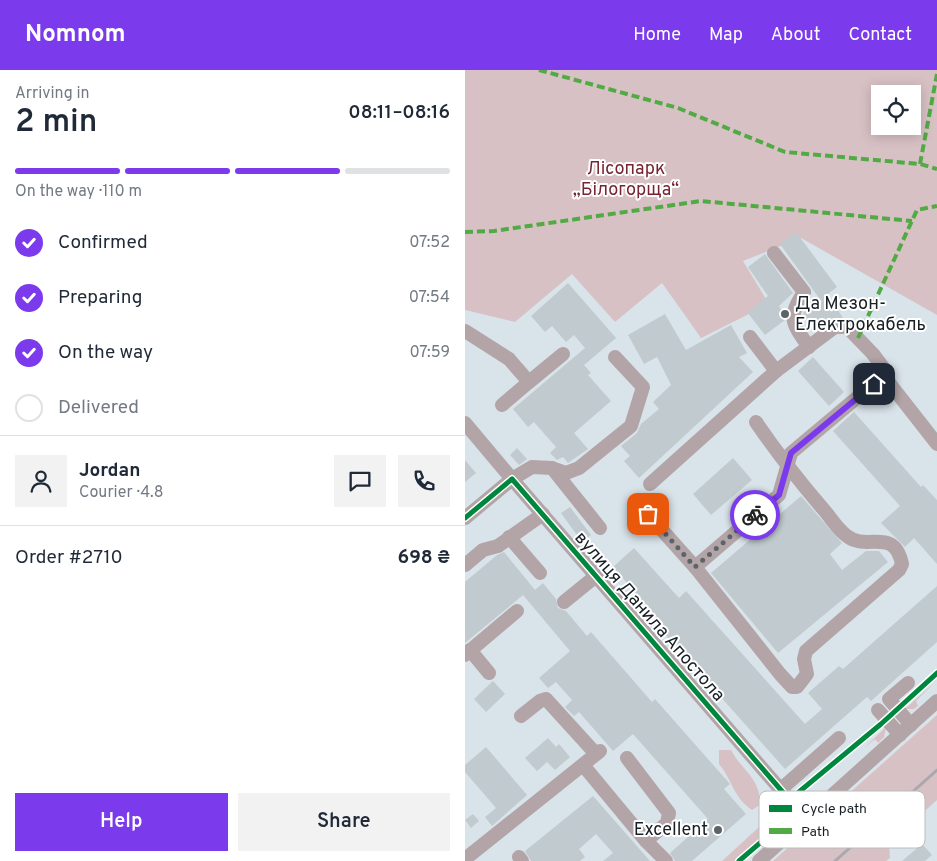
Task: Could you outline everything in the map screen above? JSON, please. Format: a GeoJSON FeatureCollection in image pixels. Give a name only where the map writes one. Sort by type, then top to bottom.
{"type":"FeatureCollection","features":[{"type":"Feature","properties":{"kind":"street"},"geometry":{"type":"LineString","coordinates":[[774,253],[804,292],[793,308],[793,324],[809,346]]}},
{"type":"Feature","properties":{"kind":"street"},"geometry":{"type":"LineString","coordinates":[[650,484],[776,371],[835,327],[847,327],[873,354],[882,366],[884,375],[937,444]]}},
{"type":"Feature","properties":{"kind":"street"},"geometry":{"type":"LineString","coordinates":[[465,331],[509,359],[529,382]]}},
{"type":"Feature","properties":{"kind":"street"},"geometry":{"type":"LineString","coordinates":[[750,337],[776,371]]}},
{"type":"Feature","properties":{"kind":"street"},"geometry":{"type":"LineString","coordinates":[[502,405],[563,354]]}},
{"type":"Feature","properties":{"kind":"street"},"geometry":{"type":"LineString","coordinates":[[465,518],[512,479],[532,467],[552,468],[566,473],[579,468],[631,426],[643,387],[615,357]]}},
{"type":"Feature","properties":{"kind":"street"},"geometry":{"type":"LineString","coordinates":[[695,567],[779,495],[791,453],[884,375]]}},
{"type":"Feature","properties":{"kind":"street"},"geometry":{"type":"LineString","coordinates":[[636,501],[695,567],[780,674],[792,687],[797,687],[807,674],[804,659],[807,650],[899,570],[902,564],[894,546],[882,540],[863,542],[847,536],[788,468],[756,422]]}},
{"type":"Feature","properties":{"kind":"street","name":"вулиця Данила Апостола"},"geometry":{"type":"LineString","coordinates":[[465,423],[780,790]]}},
{"type":"Feature","properties":{"kind":"street"},"geometry":{"type":"LineString","coordinates":[[552,468],[600,528]]}},
{"type":"Feature","properties":{"kind":"street"},"geometry":{"type":"LineString","coordinates":[[465,565],[483,550],[498,546],[543,514]]}},
{"type":"Feature","properties":{"kind":"street"},"geometry":{"type":"LineString","coordinates":[[509,537],[540,573]]}},
{"type":"Feature","properties":{"kind":"street"},"geometry":{"type":"LineString","coordinates":[[564,602],[596,576]]}},
{"type":"Feature","properties":{"kind":"street"},"geometry":{"type":"LineString","coordinates":[[489,673],[468,653],[517,611]]}},
{"type":"Feature","properties":{"kind":"street"},"geometry":{"type":"LineString","coordinates":[[908,683],[889,699],[911,725]]}},
{"type":"Feature","properties":{"kind":"street"},"geometry":{"type":"LineString","coordinates":[[465,859],[598,753],[549,700],[540,701],[521,716]]}},
{"type":"Feature","properties":{"kind":"street"},"geometry":{"type":"LineString","coordinates":[[837,791],[937,701]]}},
{"type":"Feature","properties":{"kind":"street"},"geometry":{"type":"LineString","coordinates":[[878,710],[900,735]]}},
{"type":"Feature","properties":{"kind":"street"},"geometry":{"type":"LineString","coordinates":[[780,790],[839,738]]}},
{"type":"Feature","properties":{"kind":"street"},"geometry":{"type":"LineString","coordinates":[[627,758],[667,806],[669,813],[667,823],[646,841]]}},
{"type":"Feature","properties":{"kind":"street"},"geometry":{"type":"LineString","coordinates":[[583,765],[646,841],[666,861]]}},
{"type":"Feature","properties":{"kind":"street"},"geometry":{"type":"LineString","coordinates":[[759,861],[774,848]]}},
{"type":"Feature","properties":{"kind":"green space","name":"Лісопарк „Білогорща“"},"geometry":{"type":"Polygon","coordinates":[[[465,70],[937,70],[937,315],[801,238],[743,261],[769,304],[701,338],[662,283],[615,322],[572,274],[515,322],[465,310],[465,70]]]}},
{"type":"Feature","properties":{"kind":"green space"},"geometry":{"type":"Polygon","coordinates":[[[937,680],[916,701],[918,706],[914,709],[905,709],[937,680]]]}},
{"type":"Feature","properties":{"kind":"green space"},"geometry":{"type":"Polygon","coordinates":[[[937,715],[937,800],[925,811],[925,791],[852,791],[937,715]]]}},
{"type":"Feature","properties":{"kind":"green space"},"geometry":{"type":"Polygon","coordinates":[[[886,727],[884,737],[878,743],[875,739],[863,749],[886,727]]]}},
{"type":"Feature","properties":{"kind":"green space"},"geometry":{"type":"Polygon","coordinates":[[[719,750],[731,750],[757,786],[759,805],[752,810],[741,800],[719,764],[719,750]]]}},
{"type":"Feature","properties":{"kind":"green space"},"geometry":{"type":"Polygon","coordinates":[[[759,827],[759,840],[736,861],[722,861],[759,827]]]}},
{"type":"Feature","properties":{"kind":"green space"},"geometry":{"type":"Polygon","coordinates":[[[788,848],[889,848],[890,858],[886,861],[773,861],[788,848]]]}},
{"type":"Feature","properties":{"kind":"building"},"geometry":{"type":"Polygon","coordinates":[[[796,232],[837,287],[828,294],[843,318],[830,320],[814,331],[803,313],[822,302],[780,244],[796,232]]]}},
{"type":"Feature","properties":{"kind":"building"},"geometry":{"type":"Polygon","coordinates":[[[765,254],[793,293],[779,306],[785,315],[785,320],[765,335],[747,312],[768,296],[748,267],[765,254]]]}},
{"type":"Feature","properties":{"kind":"building"},"geometry":{"type":"Polygon","coordinates":[[[568,283],[616,338],[584,365],[591,373],[588,375],[611,401],[574,433],[588,449],[568,463],[563,457],[557,460],[550,453],[556,447],[534,422],[528,427],[513,409],[585,348],[574,335],[566,342],[552,326],[545,332],[531,316],[568,283]]]}},
{"type":"Feature","properties":{"kind":"building"},"geometry":{"type":"Polygon","coordinates":[[[665,314],[686,350],[731,325],[747,353],[739,357],[753,372],[639,478],[624,461],[630,456],[621,446],[637,433],[641,424],[659,409],[653,402],[671,385],[657,357],[644,364],[628,335],[665,314]]]}},
{"type":"Feature","properties":{"kind":"building"},"geometry":{"type":"Polygon","coordinates":[[[813,357],[844,392],[829,406],[798,371],[813,357]]]}},
{"type":"Feature","properties":{"kind":"building"},"geometry":{"type":"Polygon","coordinates":[[[854,412],[921,487],[923,485],[937,500],[937,564],[914,538],[905,547],[881,523],[900,506],[833,431],[854,412]]]}},
{"type":"Feature","properties":{"kind":"building"},"geometry":{"type":"Polygon","coordinates":[[[517,448],[527,459],[519,465],[510,455],[517,448]]]}},
{"type":"Feature","properties":{"kind":"building"},"geometry":{"type":"Polygon","coordinates":[[[733,458],[752,480],[711,515],[693,494],[733,458]]]}},
{"type":"Feature","properties":{"kind":"building"},"geometry":{"type":"Polygon","coordinates":[[[465,460],[476,473],[465,482],[465,460]]]}},
{"type":"Feature","properties":{"kind":"building"},"geometry":{"type":"Polygon","coordinates":[[[801,496],[842,543],[830,554],[842,570],[866,551],[879,551],[888,562],[778,653],[711,573],[801,496]]]}},
{"type":"Feature","properties":{"kind":"building"},"geometry":{"type":"Polygon","coordinates":[[[570,507],[591,535],[582,542],[561,513],[570,507]]]}},
{"type":"Feature","properties":{"kind":"building"},"geometry":{"type":"Polygon","coordinates":[[[634,548],[679,598],[686,591],[805,724],[822,709],[808,693],[839,666],[843,669],[937,586],[937,642],[871,701],[867,697],[785,769],[653,621],[657,617],[613,567],[634,548]]]}},
{"type":"Feature","properties":{"kind":"building"},"geometry":{"type":"Polygon","coordinates":[[[504,552],[535,590],[543,583],[556,599],[558,608],[566,611],[587,636],[591,632],[652,702],[655,699],[730,784],[724,789],[746,814],[692,861],[675,861],[670,853],[708,819],[633,734],[613,751],[579,712],[574,716],[565,707],[572,700],[556,682],[548,688],[539,678],[570,651],[523,595],[465,643],[465,582],[497,555],[504,552]]]}},
{"type":"Feature","properties":{"kind":"building"},"geometry":{"type":"Polygon","coordinates":[[[493,681],[505,694],[486,712],[474,699],[493,681]]]}},
{"type":"Feature","properties":{"kind":"building"},"geometry":{"type":"Polygon","coordinates":[[[548,738],[556,747],[559,744],[570,757],[555,770],[547,762],[537,771],[525,758],[548,738]]]}},
{"type":"Feature","properties":{"kind":"building"},"geometry":{"type":"Polygon","coordinates":[[[486,747],[527,795],[492,826],[485,817],[496,808],[465,772],[465,765],[486,747]]]}},
{"type":"Feature","properties":{"kind":"building"},"geometry":{"type":"Polygon","coordinates":[[[593,796],[650,861],[603,861],[613,853],[596,834],[579,849],[585,857],[580,861],[531,861],[525,851],[593,796]]]}},
{"type":"Feature","properties":{"kind":"building"},"geometry":{"type":"Polygon","coordinates":[[[473,814],[479,821],[471,828],[465,820],[473,814]]]}},
{"type":"Feature","properties":{"kind":"building"},"geometry":{"type":"Polygon","coordinates":[[[925,847],[932,855],[925,861],[902,861],[917,848],[925,847]]]}},
{"type":"Feature","properties":{"kind":"railway"},"geometry":{"type":"LineString","coordinates":[[913,791],[937,770]]}},
{"type":"Feature","properties":{"kind":"railway"},"geometry":{"type":"LineString","coordinates":[[835,861],[850,848]]}},
{"type":"Feature","properties":{"kind":"marked path"},"geometry":{"type":"LineString","coordinates":[[539,70],[678,108],[785,152],[920,164],[937,169]]}},
{"type":"Feature","properties":{"kind":"marked path"},"geometry":{"type":"LineString","coordinates":[[920,164],[937,74]]}},
{"type":"Feature","properties":{"kind":"marked path"},"geometry":{"type":"LineString","coordinates":[[465,232],[494,231],[701,201],[912,221]]}},
{"type":"Feature","properties":{"kind":"marked path"},"geometry":{"type":"LineString","coordinates":[[858,338],[917,210],[937,206]]}},
{"type":"Feature","properties":{"kind":"cycle path"},"geometry":{"type":"LineString","coordinates":[[465,518],[512,479],[782,791]]}},
{"type":"Feature","properties":{"kind":"cycle path"},"geometry":{"type":"LineString","coordinates":[[800,791],[881,724],[937,673]]}},
{"type":"Feature","properties":{"kind":"cycle path"},"geometry":{"type":"LineString","coordinates":[[739,861],[759,844]]}},
{"type":"Feature","properties":{"kind":"way so far"},"geometry":{"type":"LineString","coordinates":[[648,514],[695,567],[755,515]]}},
{"type":"Feature","properties":{"kind":"place","name":"Да Мезон- Електрокабель"},"geometry":{"type":"Point","coordinates":[785,314]}},
{"type":"Feature","properties":{"kind":"place","name":"Excellent"},"geometry":{"type":"Point","coordinates":[718,830]}},
{"type":"Feature","properties":{"kind":"route"},"geometry":{"type":"LineString","coordinates":[[755,515],[779,495],[791,453],[874,384]]}}]}
